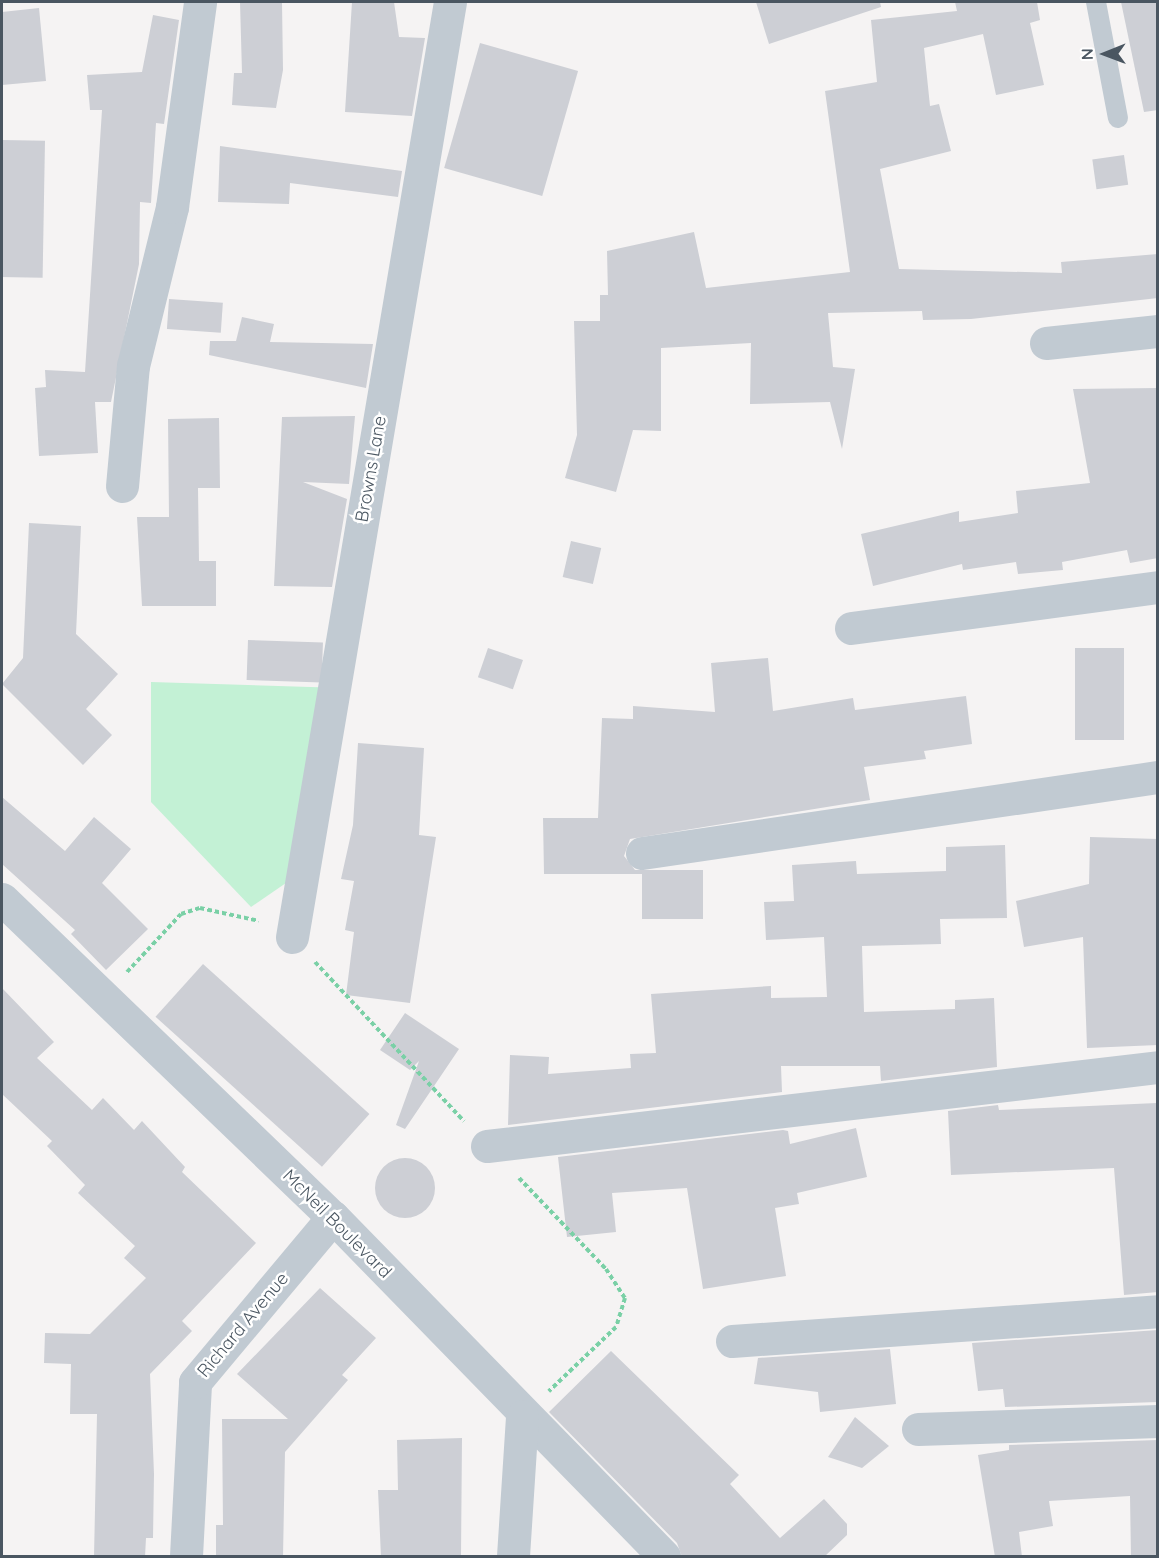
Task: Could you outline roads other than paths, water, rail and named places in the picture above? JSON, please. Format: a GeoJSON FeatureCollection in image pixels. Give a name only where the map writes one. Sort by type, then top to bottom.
{"type":"FeatureCollection","features":[{"type":"Feature","properties":{"kind":"street"},"geometry":{"type":"LineString","coordinates":[[122,486],[133,366],[172,207],[200,2]]}},
{"type":"Feature","properties":{"kind":"street","name":"Browns Lane"},"geometry":{"type":"LineString","coordinates":[[292,937],[450,2]]}},
{"type":"Feature","properties":{"kind":"street"},"geometry":{"type":"LineString","coordinates":[[1046,343],[1158,331]]}},
{"type":"Feature","properties":{"kind":"street"},"geometry":{"type":"LineString","coordinates":[[851,628],[1158,587]]}},
{"type":"Feature","properties":{"kind":"street"},"geometry":{"type":"LineString","coordinates":[[642,853],[1158,777]]}},
{"type":"Feature","properties":{"kind":"street","name":"McNeil Boulevard"},"geometry":{"type":"LineString","coordinates":[[2,899],[333,1216],[522,1416],[664,1557]]}},
{"type":"Feature","properties":{"kind":"street"},"geometry":{"type":"LineString","coordinates":[[487,1146],[1158,1067]]}},
{"type":"Feature","properties":{"kind":"street","name":"Richard Avenue"},"geometry":{"type":"LineString","coordinates":[[186,1557],[195,1382],[333,1216]]}},
{"type":"Feature","properties":{"kind":"street"},"geometry":{"type":"LineString","coordinates":[[732,1341],[1158,1311]]}},
{"type":"Feature","properties":{"kind":"street"},"geometry":{"type":"LineString","coordinates":[[513,1557],[522,1416]]}},
{"type":"Feature","properties":{"kind":"street"},"geometry":{"type":"LineString","coordinates":[[918,1429],[1158,1421]]}},
{"type":"Feature","properties":{"kind":"lane"},"geometry":{"type":"LineString","coordinates":[[1096,2],[1118,118]]}}]}
